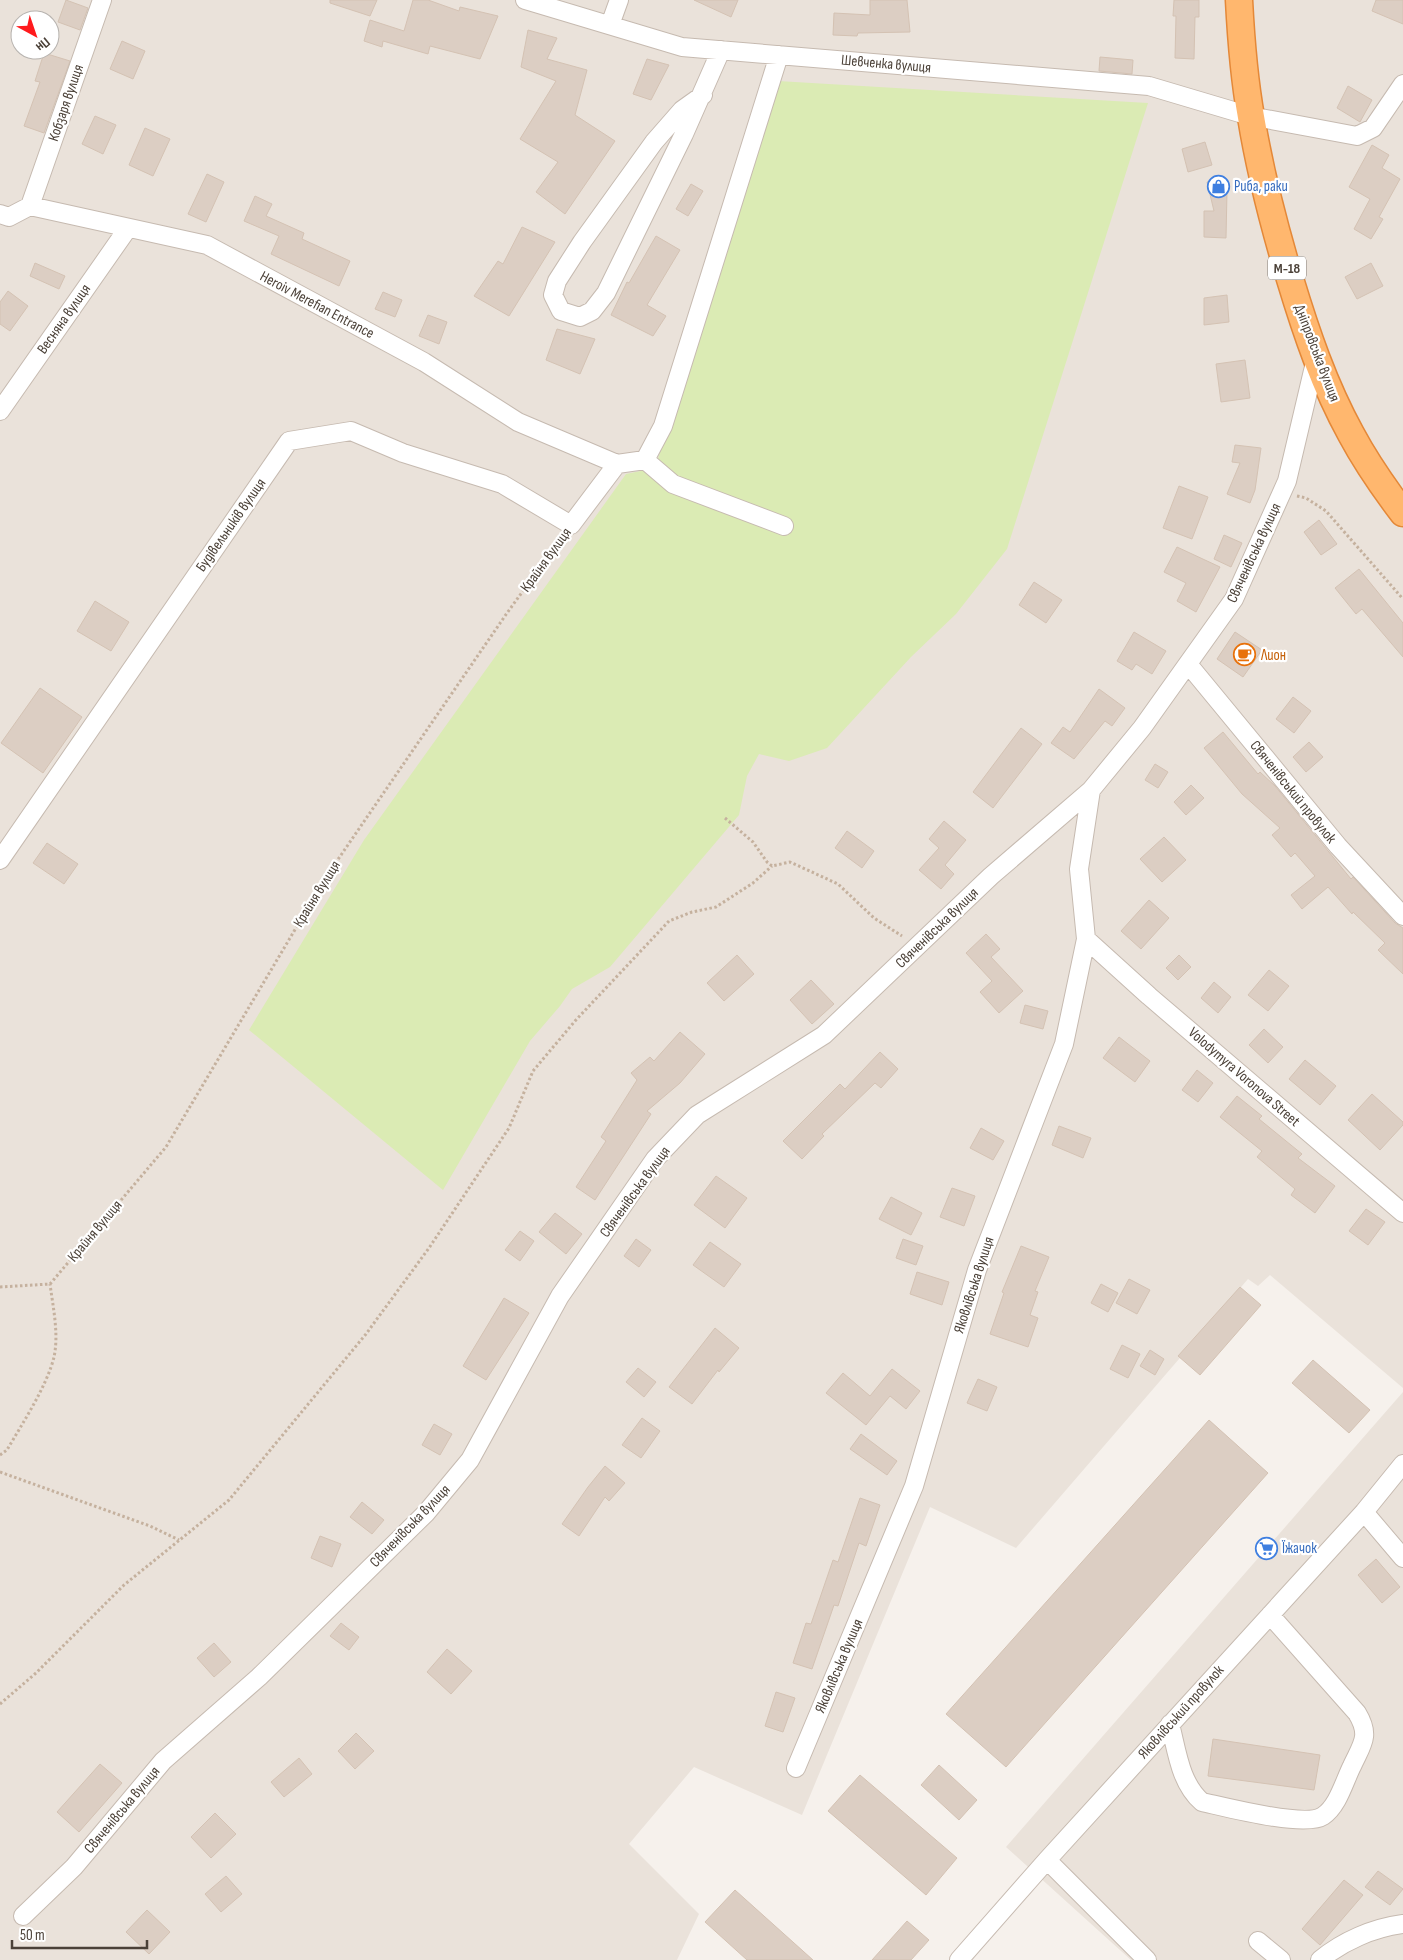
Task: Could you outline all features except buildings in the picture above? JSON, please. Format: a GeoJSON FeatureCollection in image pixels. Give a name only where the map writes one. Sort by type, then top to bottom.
{"type":"FeatureCollection","features":[{"type":"Feature","properties":{"kind":"highway","name":"Дніпровська вулиця"},"geometry":{"type":"LineString","coordinates":[[1239,0],[1242,55],[1250,116],[1279,243],[1316,358],[1351,435],[1383,486],[1403,513]]}},
{"type":"Feature","properties":{"kind":"street","name":"Кобзаря вулиця"},"geometry":{"type":"LineString","coordinates":[[30,206],[102,0]]}},
{"type":"Feature","properties":{"kind":"street","name":"Шевченка вулиця"},"geometry":{"type":"LineString","coordinates":[[525,0],[682,47],[1150,86],[1250,116],[1357,136],[1373,128],[1403,84]]}},
{"type":"Feature","properties":{"kind":"street"},"geometry":{"type":"LineString","coordinates":[[610,26],[619,0]]}},
{"type":"Feature","properties":{"kind":"street"},"geometry":{"type":"LineString","coordinates":[[703,95],[682,110],[654,142],[582,242],[557,281],[553,295],[561,311],[580,317],[592,311],[606,293],[703,95],[722,50]]}},
{"type":"Feature","properties":{"kind":"street"},"geometry":{"type":"LineString","coordinates":[[645,460],[663,426],[779,55]]}},
{"type":"Feature","properties":{"kind":"street"},"geometry":{"type":"LineString","coordinates":[[0,214],[9,217],[30,206]]}},
{"type":"Feature","properties":{"kind":"street","name":"Heroiv Merefian Entrance"},"geometry":{"type":"LineString","coordinates":[[30,206],[207,245],[424,362],[518,422],[617,464]]}},
{"type":"Feature","properties":{"kind":"street","name":"Весняна вулиця"},"geometry":{"type":"LineString","coordinates":[[0,410],[128,228]]}},
{"type":"Feature","properties":{"kind":"street","name":"Свяченівська вулиця"},"geometry":{"type":"LineString","coordinates":[[23,1916],[74,1867],[163,1761],[259,1677],[439,1498],[470,1460],[560,1296],[655,1159],[697,1114],[824,1035],[991,876],[1091,790],[1142,728],[1234,600],[1287,481],[1316,358]]}},
{"type":"Feature","properties":{"kind":"street","name":"Будівельників вулиця"},"geometry":{"type":"LineString","coordinates":[[0,860],[289,441],[352,431],[403,453],[502,484],[571,525]]}},
{"type":"Feature","properties":{"kind":"street"},"geometry":{"type":"LineString","coordinates":[[617,464],[645,460],[673,484],[784,526]]}},
{"type":"Feature","properties":{"kind":"street","name":"Крайня вулиця"},"geometry":{"type":"LineString","coordinates":[[571,525],[617,464]]}},
{"type":"Feature","properties":{"kind":"street","name":"Свяченівський провулок"},"geometry":{"type":"LineString","coordinates":[[1188,664],[1338,846],[1403,916]]}},
{"type":"Feature","properties":{"kind":"street","name":"Яковлівська вулиця"},"geometry":{"type":"LineString","coordinates":[[796,1768],[914,1486],[977,1270],[1064,1044],[1086,938],[1079,869],[1091,790]]}},
{"type":"Feature","properties":{"kind":"street","name":"Volodymyra Voronova Street"},"geometry":{"type":"LineString","coordinates":[[1086,938],[1149,996],[1403,1213]]}},
{"type":"Feature","properties":{"kind":"street","name":"Яковлівський провулок"},"geometry":{"type":"LineString","coordinates":[[959,1960],[1046,1860],[1364,1512],[1403,1464]]}},
{"type":"Feature","properties":{"kind":"street"},"geometry":{"type":"LineString","coordinates":[[1364,1512],[1403,1558]]}},
{"type":"Feature","properties":{"kind":"street"},"geometry":{"type":"LineString","coordinates":[[1170,1724],[1186,1782],[1194,1795],[1202,1802],[1271,1816],[1311,1820],[1323,1816],[1336,1802],[1366,1736],[1363,1723],[1357,1713],[1270,1615]]}},
{"type":"Feature","properties":{"kind":"street"},"geometry":{"type":"LineString","coordinates":[[1046,1860],[1147,1960]]}},
{"type":"Feature","properties":{"kind":"street"},"geometry":{"type":"LineString","coordinates":[[1320,1960],[1327,1954],[1370,1931],[1403,1924]]}},
{"type":"Feature","properties":{"kind":"street"},"geometry":{"type":"LineString","coordinates":[[1258,1941],[1281,1960]]}},
{"type":"Feature","properties":{"kind":"path"},"geometry":{"type":"LineString","coordinates":[[1282,492],[1306,498],[1326,511],[1403,599]]}},
{"type":"Feature","properties":{"kind":"path","name":"Крайня вулиця"},"geometry":{"type":"LineString","coordinates":[[50,1284],[166,1147],[328,874],[507,613],[571,525]]}},
{"type":"Feature","properties":{"kind":"path"},"geometry":{"type":"LineString","coordinates":[[725,818],[754,842],[766,862],[772,866]]}},
{"type":"Feature","properties":{"kind":"path"},"geometry":{"type":"LineString","coordinates":[[0,1704],[36,1673],[124,1585],[230,1500],[366,1334],[428,1248],[509,1128],[532,1071],[575,1021],[670,920],[692,912],[716,907],[736,896],[772,866],[790,862],[838,884],[874,918],[918,946]]}},
{"type":"Feature","properties":{"kind":"path"},"geometry":{"type":"LineString","coordinates":[[0,1287],[50,1284],[55,1326],[54,1357],[37,1396],[7,1450],[0,1456]]}},
{"type":"Feature","properties":{"kind":"path"},"geometry":{"type":"LineString","coordinates":[[0,1472],[150,1526],[179,1540]]}},
{"type":"Feature","properties":{"kind":"shaded area"},"geometry":{"type":"Polygon","coordinates":[[[0,0],[1403,0],[1403,1388],[1270,1275],[1258,1286],[1248,1279],[1016,1548],[930,1507],[802,1815],[694,1767],[629,1844],[699,1914],[677,1960],[0,1960],[0,0]]]}},
{"type":"Feature","properties":{"kind":"shaded area"},"geometry":{"type":"Polygon","coordinates":[[[1403,1392],[1403,1960],[1131,1960],[1006,1847],[1403,1392]]]}},
{"type":"Feature","properties":{"kind":"green space"},"geometry":{"type":"Polygon","coordinates":[[[778,81],[1148,103],[1007,549],[956,614],[911,657],[827,748],[789,761],[759,754],[747,776],[739,815],[610,967],[572,989],[530,1041],[443,1190],[249,1030],[364,840],[626,474],[655,468],[778,81]]]}},
{"type":"Feature","properties":{"kind":"place","name":"Риба, раки"},"geometry":{"type":"Point","coordinates":[1218,186]}},
{"type":"Feature","properties":{"kind":"place","name":"Лион"},"geometry":{"type":"Point","coordinates":[1245,655]}},
{"type":"Feature","properties":{"kind":"place","name":"Їжачок"},"geometry":{"type":"Point","coordinates":[1266,1548]}}]}
